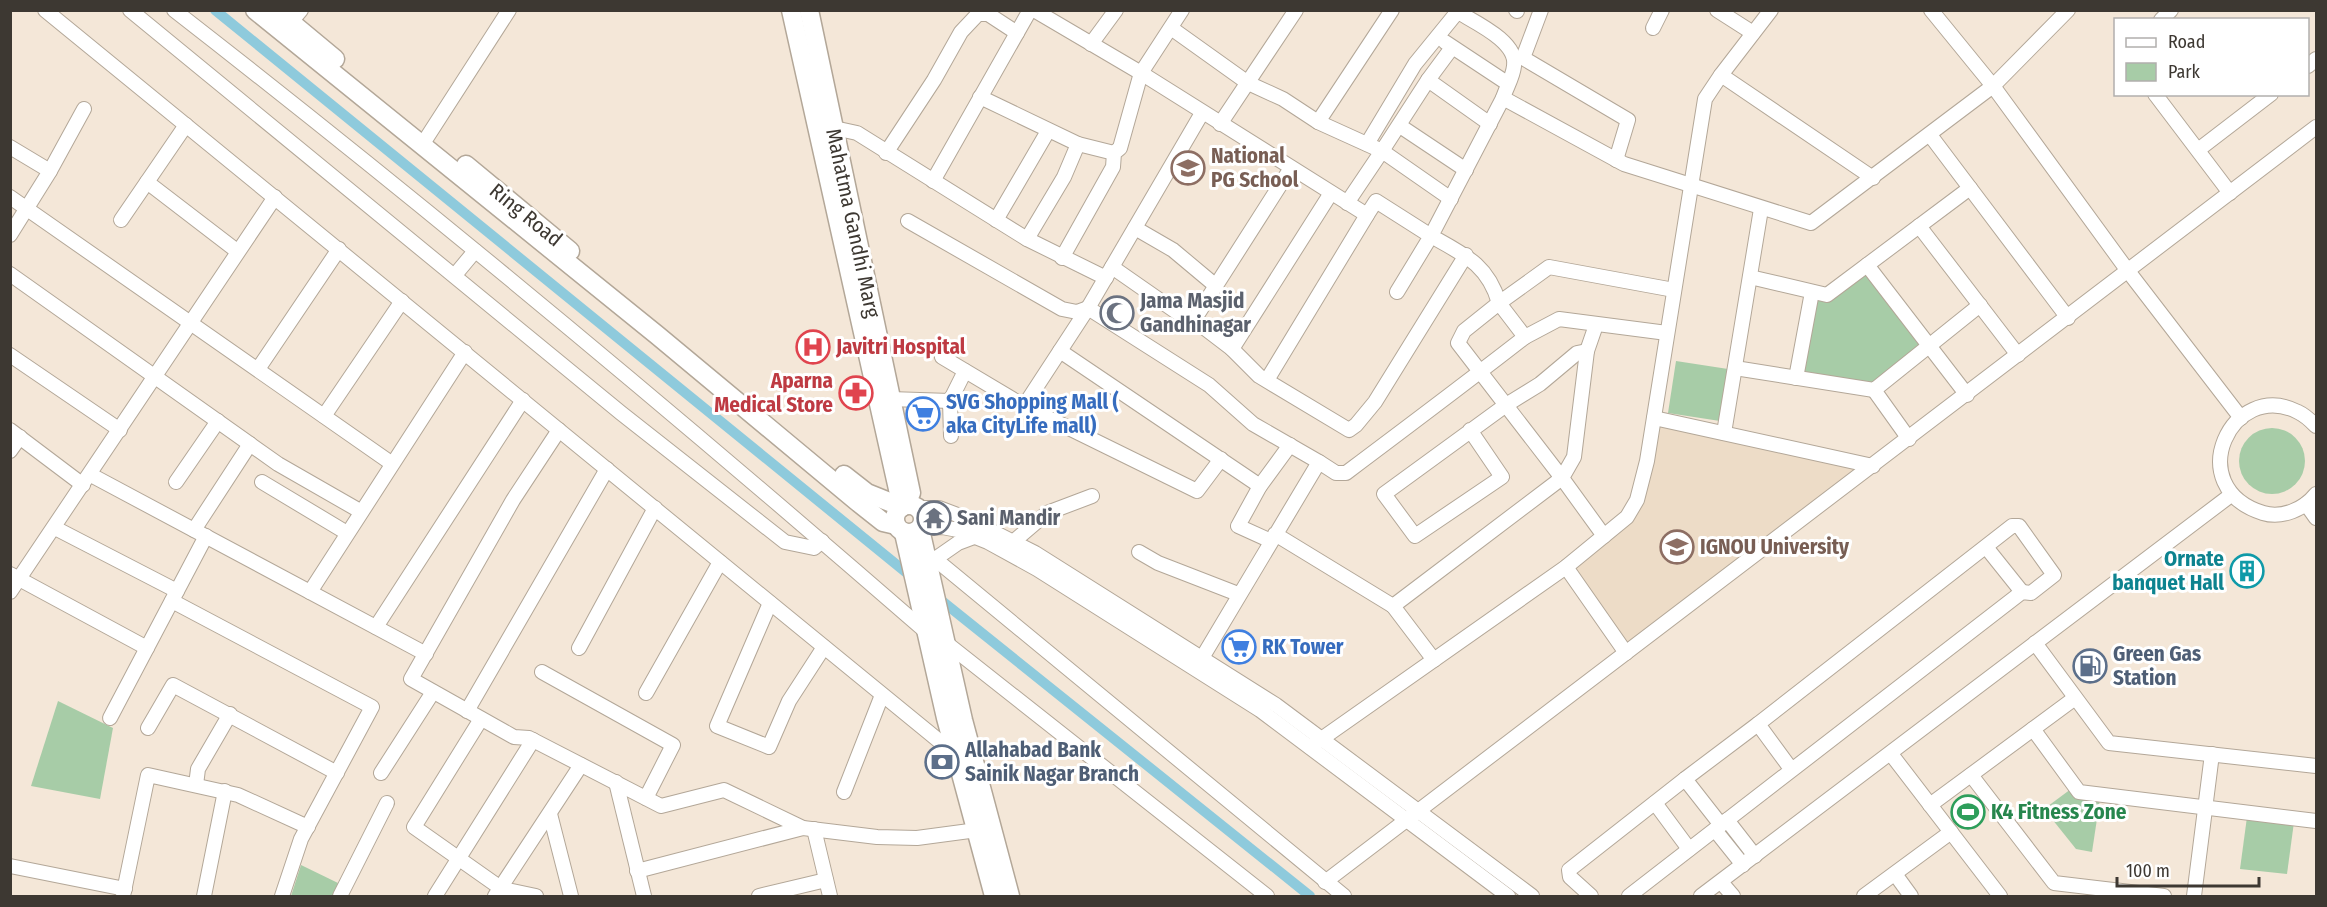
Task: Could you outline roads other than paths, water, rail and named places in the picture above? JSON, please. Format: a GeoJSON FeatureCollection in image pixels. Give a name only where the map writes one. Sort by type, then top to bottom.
{"type":"FeatureCollection","features":[{"type":"Feature","properties":{"kind":"main road","name":"Ring Road"},"geometry":{"type":"LineString","coordinates":[[255,10],[288,19],[425,140],[867,493],[911,507]]}},
{"type":"Feature","properties":{"kind":"main road"},"geometry":{"type":"LineString","coordinates":[[425,140],[859,504],[884,522],[907,529],[924,518],[911,507],[791,10]]}},
{"type":"Feature","properties":{"kind":"main road","name":"Mahatma Gandhi Marg"},"geometry":{"type":"LineString","coordinates":[[809,10],[911,507]]}},
{"type":"Feature","properties":{"kind":"main road"},"geometry":{"type":"LineString","coordinates":[[911,507],[896,514],[926,564],[938,609],[977,830],[994,897]]}},
{"type":"Feature","properties":{"kind":"main road"},"geometry":{"type":"LineString","coordinates":[[926,564],[915,591],[924,630],[1010,897]]}},
{"type":"Feature","properties":{"kind":"street"},"geometry":{"type":"LineString","coordinates":[[45,10],[944,745],[961,740]]}},
{"type":"Feature","properties":{"kind":"street"},"geometry":{"type":"LineString","coordinates":[[130,10],[621,413],[784,542],[814,548],[822,541]]}},
{"type":"Feature","properties":{"kind":"street"},"geometry":{"type":"LineString","coordinates":[[174,10],[619,368],[924,630]]}},
{"type":"Feature","properties":{"kind":"street"},"geometry":{"type":"LineString","coordinates":[[425,140],[509,10]]}},
{"type":"Feature","properties":{"kind":"street"},"geometry":{"type":"LineString","coordinates":[[933,181],[1032,10],[1141,73],[1367,215]]}},
{"type":"Feature","properties":{"kind":"street"},"geometry":{"type":"LineString","coordinates":[[1091,44],[1116,10]]}},
{"type":"Feature","properties":{"kind":"street"},"geometry":{"type":"LineString","coordinates":[[1062,258],[1113,167],[1114,153],[1120,148],[1141,73],[1182,10]]}},
{"type":"Feature","properties":{"kind":"street"},"geometry":{"type":"LineString","coordinates":[[1220,124],[1296,10]]}},
{"type":"Feature","properties":{"kind":"street"},"geometry":{"type":"LineString","coordinates":[[1317,122],[1392,10]]}},
{"type":"Feature","properties":{"kind":"street"},"geometry":{"type":"LineString","coordinates":[[1541,10],[1523,58],[1628,120],[1616,160]]}},
{"type":"Feature","properties":{"kind":"street"},"geometry":{"type":"LineString","coordinates":[[1653,28],[1662,10]]}},
{"type":"Feature","properties":{"kind":"street"},"geometry":{"type":"LineString","coordinates":[[1717,10],[1754,33]]}},
{"type":"Feature","properties":{"kind":"street"},"geometry":{"type":"LineString","coordinates":[[1310,747],[1566,567],[1627,517],[1638,500],[1654,418],[1705,99],[1772,10]]}},
{"type":"Feature","properties":{"kind":"street"},"geometry":{"type":"LineString","coordinates":[[1931,10],[1993,86],[2128,271],[2241,418]]}},
{"type":"Feature","properties":{"kind":"street"},"geometry":{"type":"LineString","coordinates":[[1503,98],[1616,160],[1761,209],[1811,223],[1993,86],[2068,10]]}},
{"type":"Feature","properties":{"kind":"street"},"geometry":{"type":"LineString","coordinates":[[1367,144],[1415,64],[1459,11],[1505,44],[1514,55],[1514,70],[1507,82],[1503,98],[1431,236],[1397,292]]}},
{"type":"Feature","properties":{"kind":"street"},"geometry":{"type":"LineString","coordinates":[[886,153],[934,80],[961,32],[978,14],[987,14],[1017,33]]}},
{"type":"Feature","properties":{"kind":"street"},"geometry":{"type":"LineString","coordinates":[[1171,28],[1248,82],[1283,99],[1317,122],[1382,151],[1451,199]]}},
{"type":"Feature","properties":{"kind":"street"},"geometry":{"type":"LineString","coordinates":[[1439,36],[1451,49],[1464,53],[1507,82]]}},
{"type":"Feature","properties":{"kind":"street"},"geometry":{"type":"LineString","coordinates":[[1347,203],[1451,49]]}},
{"type":"Feature","properties":{"kind":"street"},"geometry":{"type":"LineString","coordinates":[[1721,75],[1872,178]]}},
{"type":"Feature","properties":{"kind":"street"},"geometry":{"type":"LineString","coordinates":[[1428,80],[1490,124]]}},
{"type":"Feature","properties":{"kind":"street"},"geometry":{"type":"LineString","coordinates":[[2157,96],[2230,193]]}},
{"type":"Feature","properties":{"kind":"street"},"geometry":{"type":"LineString","coordinates":[[2198,150],[2268,96]]}},
{"type":"Feature","properties":{"kind":"street"},"geometry":{"type":"LineString","coordinates":[[980,97],[1078,144],[1114,153]]}},
{"type":"Feature","properties":{"kind":"street"},"geometry":{"type":"LineString","coordinates":[[10,236],[50,171],[84,109]]}},
{"type":"Feature","properties":{"kind":"street"},"geometry":{"type":"LineString","coordinates":[[1023,406],[1088,308],[1202,113]]}},
{"type":"Feature","properties":{"kind":"street"},"geometry":{"type":"LineString","coordinates":[[121,220],[186,125]]}},
{"type":"Feature","properties":{"kind":"street"},"geometry":{"type":"LineString","coordinates":[[1400,126],[1466,170]]}},
{"type":"Feature","properties":{"kind":"street"},"geometry":{"type":"LineString","coordinates":[[1325,882],[2316,127]]}},
{"type":"Feature","properties":{"kind":"street"},"geometry":{"type":"LineString","coordinates":[[834,128],[857,133],[1027,239],[1062,258],[1109,273],[1194,320],[1267,380],[1349,430],[1356,425],[1374,402],[1466,255]]}},
{"type":"Feature","properties":{"kind":"street"},"geometry":{"type":"LineString","coordinates":[[996,220],[1048,131]]}},
{"type":"Feature","properties":{"kind":"street"},"geometry":{"type":"LineString","coordinates":[[1930,135],[2068,318]]}},
{"type":"Feature","properties":{"kind":"street"},"geometry":{"type":"LineString","coordinates":[[1027,239],[1064,177],[1078,144]]}},
{"type":"Feature","properties":{"kind":"street"},"geometry":{"type":"LineString","coordinates":[[10,147],[50,171]]}},
{"type":"Feature","properties":{"kind":"street"},"geometry":{"type":"LineString","coordinates":[[1194,320],[1291,168]]}},
{"type":"Feature","properties":{"kind":"street"},"geometry":{"type":"LineString","coordinates":[[147,182],[237,251]]}},
{"type":"Feature","properties":{"kind":"street"},"geometry":{"type":"LineString","coordinates":[[1750,277],[1827,295],[1970,188]]}},
{"type":"Feature","properties":{"kind":"street"},"geometry":{"type":"LineString","coordinates":[[1232,349],[1331,193]]}},
{"type":"Feature","properties":{"kind":"street"},"geometry":{"type":"LineString","coordinates":[[10,197],[391,463]]}},
{"type":"Feature","properties":{"kind":"street"},"geometry":{"type":"LineString","coordinates":[[10,592],[15,577],[55,528],[190,321],[275,197]]}},
{"type":"Feature","properties":{"kind":"street"},"geometry":{"type":"LineString","coordinates":[[1267,380],[1376,201],[1466,255],[1493,282],[1499,303],[1525,337]]}},
{"type":"Feature","properties":{"kind":"street"},"geometry":{"type":"LineString","coordinates":[[1724,433],[1761,209]]}},
{"type":"Feature","properties":{"kind":"street"},"geometry":{"type":"LineString","coordinates":[[908,221],[1062,309],[1077,312],[1088,308]]}},
{"type":"Feature","properties":{"kind":"street"},"geometry":{"type":"LineString","coordinates":[[1919,226],[2018,356]]}},
{"type":"Feature","properties":{"kind":"street"},"geometry":{"type":"LineString","coordinates":[[1135,228],[1173,250],[1216,286]]}},
{"type":"Feature","properties":{"kind":"street"},"geometry":{"type":"LineString","coordinates":[[258,369],[339,249]]}},
{"type":"Feature","properties":{"kind":"street"},"geometry":{"type":"LineString","coordinates":[[455,275],[475,251]]}},
{"type":"Feature","properties":{"kind":"street"},"geometry":{"type":"LineString","coordinates":[[1867,265],[1967,395]]}},
{"type":"Feature","properties":{"kind":"street"},"geometry":{"type":"LineString","coordinates":[[1604,536],[1562,478],[1461,349],[1458,339],[1473,323],[1549,267],[1674,290]]}},
{"type":"Feature","properties":{"kind":"street"},"geometry":{"type":"LineString","coordinates":[[10,274],[278,464],[360,511]]}},
{"type":"Feature","properties":{"kind":"street"},"geometry":{"type":"LineString","coordinates":[[1796,378],[1812,292]]}},
{"type":"Feature","properties":{"kind":"street"},"geometry":{"type":"LineString","coordinates":[[324,416],[402,301]]}},
{"type":"Feature","properties":{"kind":"street"},"geometry":{"type":"LineString","coordinates":[[1874,390],[1980,305]]}},
{"type":"Feature","properties":{"kind":"street"},"geometry":{"type":"LineString","coordinates":[[1088,308],[1209,385],[1253,424],[1336,473],[1346,473],[1525,337],[1558,319],[1667,333]]}},
{"type":"Feature","properties":{"kind":"street"},"geometry":{"type":"LineString","coordinates":[[1393,606],[1562,478],[1574,457],[1587,351],[1596,325]]}},
{"type":"Feature","properties":{"kind":"street"},"geometry":{"type":"LineString","coordinates":[[1060,351],[1260,486]]}},
{"type":"Feature","properties":{"kind":"street"},"geometry":{"type":"LineString","coordinates":[[1470,430],[1502,477],[1415,536],[1384,494],[1470,430],[1539,384],[1577,353],[1587,351]]}},
{"type":"Feature","properties":{"kind":"street"},"geometry":{"type":"LineString","coordinates":[[310,592],[391,463],[465,352]]}},
{"type":"Feature","properties":{"kind":"street"},"geometry":{"type":"LineString","coordinates":[[10,355],[120,430]]}},
{"type":"Feature","properties":{"kind":"street"},"geometry":{"type":"LineString","coordinates":[[942,357],[1023,406],[1197,491],[1221,459]]}},
{"type":"Feature","properties":{"kind":"street"},"geometry":{"type":"LineString","coordinates":[[1735,368],[1874,390],[1909,439]]}},
{"type":"Feature","properties":{"kind":"street"},"geometry":{"type":"LineString","coordinates":[[951,436],[950,401],[965,371]]}},
{"type":"Feature","properties":{"kind":"street"},"geometry":{"type":"LineString","coordinates":[[890,399],[950,401]]}},
{"type":"Feature","properties":{"kind":"street"},"geometry":{"type":"LineString","coordinates":[[376,627],[523,400]]}},
{"type":"Feature","properties":{"kind":"street"},"geometry":{"type":"LineString","coordinates":[[2316,426],[2298,412],[2279,406],[2258,408],[2241,418],[2224,437],[2219,455],[2222,479],[2231,495],[2247,508],[2269,515],[2289,513],[2311,499],[2316,518]]}},
{"type":"Feature","properties":{"kind":"street"},"geometry":{"type":"LineString","coordinates":[[1654,418],[1873,466]]}},
{"type":"Feature","properties":{"kind":"street"},"geometry":{"type":"LineString","coordinates":[[177,482],[218,421]]}},
{"type":"Feature","properties":{"kind":"street"},"geometry":{"type":"LineString","coordinates":[[559,430],[513,500],[411,679],[514,737],[533,740],[661,806],[724,790],[808,829],[830,897]]}},
{"type":"Feature","properties":{"kind":"street"},"geometry":{"type":"LineString","coordinates":[[10,452],[15,433],[87,480],[200,533],[426,654]]}},
{"type":"Feature","properties":{"kind":"street"},"geometry":{"type":"LineString","coordinates":[[110,718],[175,596],[200,533],[250,444]]}},
{"type":"Feature","properties":{"kind":"street"},"geometry":{"type":"LineString","coordinates":[[1290,445],[1260,486],[1238,526],[1273,537],[1393,606],[1434,660]]}},
{"type":"Feature","properties":{"kind":"street"},"geometry":{"type":"LineString","coordinates":[[1202,658],[1238,594],[1319,462]]}},
{"type":"Feature","properties":{"kind":"street"},"geometry":{"type":"LineString","coordinates":[[467,711],[607,469]]}},
{"type":"Feature","properties":{"kind":"street"},"geometry":{"type":"LineString","coordinates":[[262,482],[347,533]]}},
{"type":"Feature","properties":{"kind":"street"},"geometry":{"type":"LineString","coordinates":[[1701,897],[2231,495]]}},
{"type":"Feature","properties":{"kind":"street"},"geometry":{"type":"LineString","coordinates":[[1013,542],[1047,513],[1092,496]]}},
{"type":"Feature","properties":{"kind":"street"},"geometry":{"type":"LineString","coordinates":[[911,507],[939,508],[1013,542],[1202,658],[1276,705],[1532,897]]}},
{"type":"Feature","properties":{"kind":"street"},"geometry":{"type":"LineString","coordinates":[[579,648],[654,508]]}},
{"type":"Feature","properties":{"kind":"street"},"geometry":{"type":"LineString","coordinates":[[1591,897],[1570,877],[1569,870],[2012,526],[2020,528],[2055,573],[2031,593],[2022,592],[1629,897]]}},
{"type":"Feature","properties":{"kind":"street"},"geometry":{"type":"LineString","coordinates":[[907,529],[942,527],[974,537],[1046,575],[1260,710],[1508,897]]}},
{"type":"Feature","properties":{"kind":"street"},"geometry":{"type":"LineString","coordinates":[[55,528],[372,707],[308,827],[282,897]]}},
{"type":"Feature","properties":{"kind":"street"},"geometry":{"type":"LineString","coordinates":[[974,537],[958,543],[926,564],[1344,897]]}},
{"type":"Feature","properties":{"kind":"street"},"geometry":{"type":"LineString","coordinates":[[1986,547],[2022,592]]}},
{"type":"Feature","properties":{"kind":"street"},"geometry":{"type":"LineString","coordinates":[[1139,552],[1158,563],[1238,594]]}},
{"type":"Feature","properties":{"kind":"street"},"geometry":{"type":"LineString","coordinates":[[646,693],[720,562]]}},
{"type":"Feature","properties":{"kind":"street"},"geometry":{"type":"LineString","coordinates":[[1566,567],[1626,653]]}},
{"type":"Feature","properties":{"kind":"street"},"geometry":{"type":"LineString","coordinates":[[15,577],[147,648]]}},
{"type":"Feature","properties":{"kind":"street"},"geometry":{"type":"LineString","coordinates":[[770,603],[717,726],[769,747],[789,701],[824,647]]}},
{"type":"Feature","properties":{"kind":"street"},"geometry":{"type":"LineString","coordinates":[[945,642],[1262,895]]}},
{"type":"Feature","properties":{"kind":"street"},"geometry":{"type":"LineString","coordinates":[[2035,643],[2109,743],[2316,766]]}},
{"type":"Feature","properties":{"kind":"street"},"geometry":{"type":"LineString","coordinates":[[542,672],[673,745],[646,798]]}},
{"type":"Feature","properties":{"kind":"street"},"geometry":{"type":"LineString","coordinates":[[148,728],[173,685],[337,773]]}},
{"type":"Feature","properties":{"kind":"street"},"geometry":{"type":"LineString","coordinates":[[381,773],[433,692]]}},
{"type":"Feature","properties":{"kind":"street"},"geometry":{"type":"LineString","coordinates":[[844,792],[882,695]]}},
{"type":"Feature","properties":{"kind":"street"},"geometry":{"type":"LineString","coordinates":[[1930,805],[2075,698]]}},
{"type":"Feature","properties":{"kind":"street"},"geometry":{"type":"LineString","coordinates":[[196,785],[198,769],[230,714]]}},
{"type":"Feature","properties":{"kind":"street"},"geometry":{"type":"LineString","coordinates":[[481,719],[414,827],[457,857],[499,893],[536,897]]}},
{"type":"Feature","properties":{"kind":"street"},"geometry":{"type":"LineString","coordinates":[[1758,724],[1791,769]]}},
{"type":"Feature","properties":{"kind":"street"},"geometry":{"type":"LineString","coordinates":[[2033,729],[2079,792],[2316,821]]}},
{"type":"Feature","properties":{"kind":"street"},"geometry":{"type":"LineString","coordinates":[[435,897],[457,857],[533,740]]}},
{"type":"Feature","properties":{"kind":"street"},"geometry":{"type":"LineString","coordinates":[[1890,754],[2000,897]]}},
{"type":"Feature","properties":{"kind":"street"},"geometry":{"type":"LineString","coordinates":[[2194,897],[2212,754]]}},
{"type":"Feature","properties":{"kind":"street"},"geometry":{"type":"LineString","coordinates":[[499,893],[581,765]]}},
{"type":"Feature","properties":{"kind":"street"},"geometry":{"type":"LineString","coordinates":[[1971,775],[2054,883],[2164,897]]}},
{"type":"Feature","properties":{"kind":"street"},"geometry":{"type":"LineString","coordinates":[[10,866],[124,893],[148,776],[225,791],[308,827]]}},
{"type":"Feature","properties":{"kind":"street"},"geometry":{"type":"LineString","coordinates":[[1685,779],[1721,825],[1743,865]]}},
{"type":"Feature","properties":{"kind":"street"},"geometry":{"type":"LineString","coordinates":[[616,782],[644,897]]}},
{"type":"Feature","properties":{"kind":"street"},"geometry":{"type":"LineString","coordinates":[[204,897],[225,791]]}},
{"type":"Feature","properties":{"kind":"street"},"geometry":{"type":"LineString","coordinates":[[340,897],[387,803]]}},
{"type":"Feature","properties":{"kind":"street"},"geometry":{"type":"LineString","coordinates":[[1655,803],[1689,849]]}},
{"type":"Feature","properties":{"kind":"street"},"geometry":{"type":"LineString","coordinates":[[550,814],[571,897]]}},
{"type":"Feature","properties":{"kind":"street"},"geometry":{"type":"LineString","coordinates":[[1721,825],[1755,856]]}},
{"type":"Feature","properties":{"kind":"street"},"geometry":{"type":"LineString","coordinates":[[638,871],[808,829],[917,838],[977,830]]}},
{"type":"Feature","properties":{"kind":"street"},"geometry":{"type":"LineString","coordinates":[[1864,897],[1951,832]]}},
{"type":"Feature","properties":{"kind":"street"},"geometry":{"type":"LineString","coordinates":[[1895,874],[1911,897]]}},
{"type":"Feature","properties":{"kind":"street"},"geometry":{"type":"LineString","coordinates":[[759,897],[826,880]]}},
{"type":"Feature","properties":{"kind":"street"},"geometry":{"type":"LineString","coordinates":[[1721,882],[1733,897]]}},
{"type":"Feature","properties":{"kind":"waterway"},"geometry":{"type":"LineString","coordinates":[[215,10],[913,578]]}},
{"type":"Feature","properties":{"kind":"waterway"},"geometry":{"type":"LineString","coordinates":[[937,597],[1310,896]]}},
{"type":"Feature","properties":{"kind":"place","name":"National PG School"},"geometry":{"type":"Point","coordinates":[1188,168]}},
{"type":"Feature","properties":{"kind":"place","name":"Jama Masjid Gandhinagar"},"geometry":{"type":"Point","coordinates":[1117,313]}},
{"type":"Feature","properties":{"kind":"place","name":"Javitri Hospital"},"geometry":{"type":"Point","coordinates":[813,347]}},
{"type":"Feature","properties":{"kind":"place","name":"Aparna Medical Store"},"geometry":{"type":"Point","coordinates":[856,393]}},
{"type":"Feature","properties":{"kind":"place","name":"SVG Shopping Mall ( aka CityLife mall)"},"geometry":{"type":"Point","coordinates":[923,414]}},
{"type":"Feature","properties":{"kind":"place","name":"Sani Mandir"},"geometry":{"type":"Point","coordinates":[934,518]}},
{"type":"Feature","properties":{"kind":"place","name":"IGNOU University"},"geometry":{"type":"Point","coordinates":[1677,547]}},
{"type":"Feature","properties":{"kind":"place","name":"Ornate banquet Hall"},"geometry":{"type":"Point","coordinates":[2247,571]}},
{"type":"Feature","properties":{"kind":"place","name":"RK Tower"},"geometry":{"type":"Point","coordinates":[1239,647]}},
{"type":"Feature","properties":{"kind":"place","name":"Green Gas Station"},"geometry":{"type":"Point","coordinates":[2090,666]}},
{"type":"Feature","properties":{"kind":"place","name":"Allahabad Bank Sainik Nagar Branch"},"geometry":{"type":"Point","coordinates":[942,762]}},
{"type":"Feature","properties":{"kind":"place","name":"K4 Fitness Zone"},"geometry":{"type":"Point","coordinates":[1968,812]}}]}
